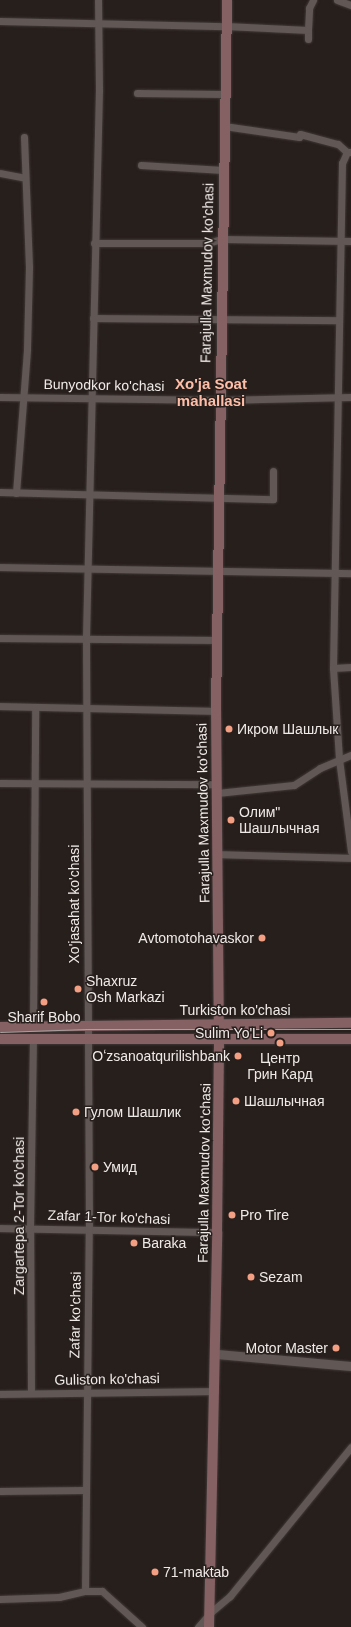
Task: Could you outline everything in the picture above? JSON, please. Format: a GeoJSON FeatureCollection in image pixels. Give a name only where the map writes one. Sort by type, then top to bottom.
{"type":"FeatureCollection","features":[{"type":"Feature","properties":{"kind":"main road","name":"Farajulla Maxmudov ko'chasi"},"geometry":{"type":"LineString","coordinates":[[205,1627],[211,1612],[216,1354],[219,1024],[216,640],[227,0]]}},
{"type":"Feature","properties":{"kind":"main road","name":"Turkiston ko'chasi"},"geometry":{"type":"LineString","coordinates":[[0,1027],[351,1023]]}},
{"type":"Feature","properties":{"kind":"main road","name":"Turkiston ko'chasi"},"geometry":{"type":"LineString","coordinates":[[0,1039],[351,1039]]}},
{"type":"Feature","properties":{"kind":"street","name":"Xo'jasahat ko'chasi"},"geometry":{"type":"LineString","coordinates":[[87,1039],[86,637],[89,567],[94,243],[99,90],[98,0]]}},
{"type":"Feature","properties":{"kind":"street"},"geometry":{"type":"LineString","coordinates":[[308,39],[309,8],[312,0]]}},
{"type":"Feature","properties":{"kind":"street"},"geometry":{"type":"LineString","coordinates":[[337,0],[351,5]]}},
{"type":"Feature","properties":{"kind":"street"},"geometry":{"type":"LineString","coordinates":[[0,21],[98,22],[308,30]]}},
{"type":"Feature","properties":{"kind":"street"},"geometry":{"type":"LineString","coordinates":[[137,93],[225,94]]}},
{"type":"Feature","properties":{"kind":"street"},"geometry":{"type":"LineString","coordinates":[[224,126],[299,137],[300,134],[338,144],[349,152],[342,162],[339,320],[340,397],[333,668],[339,759],[351,851]]}},
{"type":"Feature","properties":{"kind":"street"},"geometry":{"type":"LineString","coordinates":[[16,493],[24,397],[29,267],[24,136]]}},
{"type":"Feature","properties":{"kind":"street"},"geometry":{"type":"LineString","coordinates":[[142,165],[223,170]]}},
{"type":"Feature","properties":{"kind":"street"},"geometry":{"type":"LineString","coordinates":[[0,173],[25,178]]}},
{"type":"Feature","properties":{"kind":"street"},"geometry":{"type":"LineString","coordinates":[[94,243],[206,243],[222,239],[351,241]]}},
{"type":"Feature","properties":{"kind":"street"},"geometry":{"type":"LineString","coordinates":[[93,318],[339,320]]}},
{"type":"Feature","properties":{"kind":"street","name":"Bunyodkor ko'chasi"},"geometry":{"type":"LineString","coordinates":[[0,397],[220,400],[351,397]]}},
{"type":"Feature","properties":{"kind":"street"},"geometry":{"type":"LineString","coordinates":[[0,492],[219,499],[273,499],[273,471]]}},
{"type":"Feature","properties":{"kind":"street"},"geometry":{"type":"LineString","coordinates":[[0,568],[89,567],[336,574],[351,573]]}},
{"type":"Feature","properties":{"kind":"street"},"geometry":{"type":"LineString","coordinates":[[0,638],[86,637],[216,640]]}},
{"type":"Feature","properties":{"kind":"street"},"geometry":{"type":"LineString","coordinates":[[333,668],[351,667]]}},
{"type":"Feature","properties":{"kind":"street"},"geometry":{"type":"LineString","coordinates":[[0,706],[216,712]]}},
{"type":"Feature","properties":{"kind":"street"},"geometry":{"type":"LineString","coordinates":[[33,1027],[35,707]]}},
{"type":"Feature","properties":{"kind":"street"},"geometry":{"type":"LineString","coordinates":[[0,783],[87,782],[217,788],[294,785],[339,759],[351,755]]}},
{"type":"Feature","properties":{"kind":"street"},"geometry":{"type":"LineString","coordinates":[[217,854],[351,858]]}},
{"type":"Feature","properties":{"kind":"street","name":"Zafar ko'chasi"},"geometry":{"type":"LineString","coordinates":[[86,1591],[85,1490],[89,1230],[87,1039]]}},
{"type":"Feature","properties":{"kind":"street","name":"Zargartepa 2-Tor ko'chasi"},"geometry":{"type":"LineString","coordinates":[[31,1393],[30,1228],[33,1040]]}},
{"type":"Feature","properties":{"kind":"street","name":"Zafar 1-Tor ko'chasi"},"geometry":{"type":"LineString","coordinates":[[0,1228],[217,1232]]}},
{"type":"Feature","properties":{"kind":"street"},"geometry":{"type":"LineString","coordinates":[[216,1354],[351,1366]]}},
{"type":"Feature","properties":{"kind":"street","name":"Guliston ko'chasi"},"geometry":{"type":"LineString","coordinates":[[0,1394],[215,1391]]}},
{"type":"Feature","properties":{"kind":"street"},"geometry":{"type":"LineString","coordinates":[[211,1612],[230,1596],[351,1447]]}},
{"type":"Feature","properties":{"kind":"street"},"geometry":{"type":"LineString","coordinates":[[0,1491],[85,1490]]}},
{"type":"Feature","properties":{"kind":"street"},"geometry":{"type":"LineString","coordinates":[[0,1599],[59,1597],[86,1591],[102,1591],[142,1627]]}},
{"type":"Feature","properties":{"kind":"tram line"},"geometry":{"type":"LineString","coordinates":[[0,1032],[87,1029],[351,1029]]}},
{"type":"Feature","properties":{"kind":"place","name":"Икром Шашлык"},"geometry":{"type":"Point","coordinates":[229,729]}},
{"type":"Feature","properties":{"kind":"place","name":"Олим\" Шашлычная"},"geometry":{"type":"Point","coordinates":[231,820]}},
{"type":"Feature","properties":{"kind":"place","name":"Avtomotohavaskor"},"geometry":{"type":"Point","coordinates":[262,938]}},
{"type":"Feature","properties":{"kind":"place","name":"Shaxruz Osh Markazi"},"geometry":{"type":"Point","coordinates":[78,989]}},
{"type":"Feature","properties":{"kind":"place","name":"Sharif Bobo"},"geometry":{"type":"Point","coordinates":[44,1002]}},
{"type":"Feature","properties":{"kind":"place","name":"Sulim Yo'Li"},"geometry":{"type":"Point","coordinates":[271,1033]}},
{"type":"Feature","properties":{"kind":"place","name":"Центр Грин Кард"},"geometry":{"type":"Point","coordinates":[280,1043]}},
{"type":"Feature","properties":{"kind":"place","name":"Oʻzsanoatqurilishbank"},"geometry":{"type":"Point","coordinates":[238,1056]}},
{"type":"Feature","properties":{"kind":"place","name":"Шашлычная"},"geometry":{"type":"Point","coordinates":[236,1101]}},
{"type":"Feature","properties":{"kind":"place","name":"Гулом Шашлик"},"geometry":{"type":"Point","coordinates":[76,1112]}},
{"type":"Feature","properties":{"kind":"place","name":"Умид"},"geometry":{"type":"Point","coordinates":[95,1167]}},
{"type":"Feature","properties":{"kind":"place","name":"Pro Tire"},"geometry":{"type":"Point","coordinates":[232,1215]}},
{"type":"Feature","properties":{"kind":"place","name":"Baraka"},"geometry":{"type":"Point","coordinates":[134,1243]}},
{"type":"Feature","properties":{"kind":"place","name":"Sezam"},"geometry":{"type":"Point","coordinates":[251,1277]}},
{"type":"Feature","properties":{"kind":"place","name":"Motor Master"},"geometry":{"type":"Point","coordinates":[336,1348]}},
{"type":"Feature","properties":{"kind":"place","name":"71-maktab"},"geometry":{"type":"Point","coordinates":[155,1572]}},
{"type":"Feature","properties":{"kind":"district","name":"Xo'ja Soat mahallasi"},"geometry":{"type":"Point","coordinates":[211,392]}}]}
